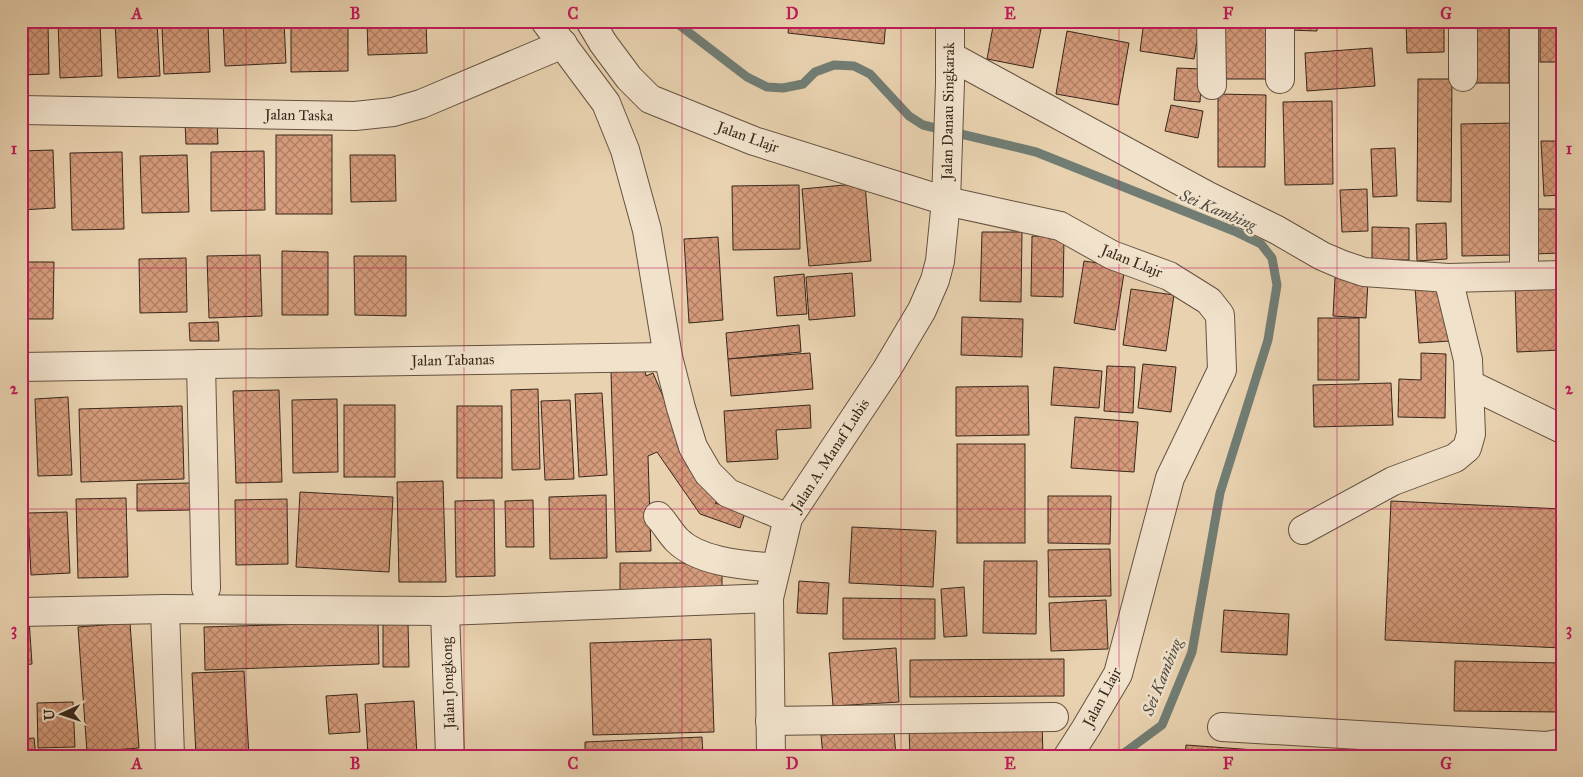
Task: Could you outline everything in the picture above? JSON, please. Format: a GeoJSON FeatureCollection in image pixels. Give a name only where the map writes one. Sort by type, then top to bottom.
{"type":"FeatureCollection","features":[{"type":"Feature","properties":{"kind":"street"},"geometry":{"type":"LineString","coordinates":[[545,21],[606,103],[625,150],[647,230],[668,357],[693,447],[708,473],[728,493],[788,518]]}},
{"type":"Feature","properties":{"kind":"street","name":"Jalan Llajr"},"geometry":{"type":"LineString","coordinates":[[590,21],[628,78],[650,99],[754,141],[946,201],[1060,226],[1112,256],[1169,276],[1209,301],[1220,315],[1222,370],[1170,478],[1118,674],[1068,756]]}},
{"type":"Feature","properties":{"kind":"street","name":"Jalan Danau Singkarak"},"geometry":{"type":"LineString","coordinates":[[946,201],[950,21]]}},
{"type":"Feature","properties":{"kind":"street"},"geometry":{"type":"LineString","coordinates":[[1211,21],[1212,84]]}},
{"type":"Feature","properties":{"kind":"street"},"geometry":{"type":"LineString","coordinates":[[1280,21],[1280,78]]}},
{"type":"Feature","properties":{"kind":"street"},"geometry":{"type":"LineString","coordinates":[[1462,77],[1463,21]]}},
{"type":"Feature","properties":{"kind":"street"},"geometry":{"type":"LineString","coordinates":[[1524,23],[1524,275]]}},
{"type":"Feature","properties":{"kind":"street","name":"Jalan Taska"},"geometry":{"type":"LineString","coordinates":[[21,110],[356,116],[393,112],[429,101],[563,44]]}},
{"type":"Feature","properties":{"kind":"street"},"geometry":{"type":"LineString","coordinates":[[950,56],[1208,196],[1277,230],[1322,256],[1364,272],[1448,278],[1562,275]]}},
{"type":"Feature","properties":{"kind":"street","name":"Jalan A. Manaf Lubis"},"geometry":{"type":"LineString","coordinates":[[771,756],[769,598],[788,518],[887,369],[922,310],[935,280],[940,260],[946,201]]}},
{"type":"Feature","properties":{"kind":"street"},"geometry":{"type":"LineString","coordinates":[[1303,530],[1393,482],[1455,458],[1467,448],[1471,434],[1468,360],[1448,278]]}},
{"type":"Feature","properties":{"kind":"street","name":"Jalan Tabanas"},"geometry":{"type":"LineString","coordinates":[[21,367],[668,357]]}},
{"type":"Feature","properties":{"kind":"street"},"geometry":{"type":"LineString","coordinates":[[201,364],[206,588]]}},
{"type":"Feature","properties":{"kind":"street"},"geometry":{"type":"LineString","coordinates":[[1469,384],[1562,429]]}},
{"type":"Feature","properties":{"kind":"street"},"geometry":{"type":"LineString","coordinates":[[658,516],[678,541],[704,557],[741,565],[776,568]]}},
{"type":"Feature","properties":{"kind":"street"},"geometry":{"type":"LineString","coordinates":[[21,612],[165,609],[445,611],[769,598]]}},
{"type":"Feature","properties":{"kind":"street"},"geometry":{"type":"LineString","coordinates":[[165,609],[170,756]]}},
{"type":"Feature","properties":{"kind":"street","name":"Jalan Jongkong"},"geometry":{"type":"LineString","coordinates":[[445,611],[450,756]]}},
{"type":"Feature","properties":{"kind":"street"},"geometry":{"type":"LineString","coordinates":[[770,721],[1054,717]]}},
{"type":"Feature","properties":{"kind":"street"},"geometry":{"type":"LineString","coordinates":[[1222,727],[1547,746],[1562,743]]}},
{"type":"Feature","properties":{"kind":"building"},"geometry":{"type":"Polygon","coordinates":[[[58,21],[100,21],[102,76],[60,78],[58,21]]]}},
{"type":"Feature","properties":{"kind":"building"},"geometry":{"type":"Polygon","coordinates":[[[157,21],[160,76],[118,78],[115,23],[157,21]]]}},
{"type":"Feature","properties":{"kind":"building"},"geometry":{"type":"Polygon","coordinates":[[[223,21],[284,21],[286,63],[225,66],[223,21]]]}},
{"type":"Feature","properties":{"kind":"building"},"geometry":{"type":"Polygon","coordinates":[[[291,21],[348,21],[348,71],[291,72],[291,21]]]}},
{"type":"Feature","properties":{"kind":"building"},"geometry":{"type":"Polygon","coordinates":[[[367,21],[426,21],[427,53],[368,55],[367,21]]]}},
{"type":"Feature","properties":{"kind":"building"},"geometry":{"type":"Polygon","coordinates":[[[789,21],[886,21],[884,44],[788,33],[789,21]]]}},
{"type":"Feature","properties":{"kind":"building"},"geometry":{"type":"Polygon","coordinates":[[[994,21],[1041,29],[1033,68],[987,59],[994,21]]]}},
{"type":"Feature","properties":{"kind":"building"},"geometry":{"type":"Polygon","coordinates":[[[1066,21],[1097,21],[1097,28],[1066,27],[1066,21]]]}},
{"type":"Feature","properties":{"kind":"building"},"geometry":{"type":"Polygon","coordinates":[[[1144,21],[1199,29],[1194,59],[1140,51],[1144,21]]]}},
{"type":"Feature","properties":{"kind":"building"},"geometry":{"type":"Polygon","coordinates":[[[1223,21],[1267,21],[1267,79],[1223,79],[1223,21]]]}},
{"type":"Feature","properties":{"kind":"building"},"geometry":{"type":"Polygon","coordinates":[[[1288,21],[1317,21],[1317,31],[1288,30],[1288,21]]]}},
{"type":"Feature","properties":{"kind":"building"},"geometry":{"type":"Polygon","coordinates":[[[1327,21],[1365,21],[1364,27],[1327,26],[1327,21]]]}},
{"type":"Feature","properties":{"kind":"building"},"geometry":{"type":"Polygon","coordinates":[[[1406,21],[1444,21],[1444,52],[1407,53],[1406,21]]]}},
{"type":"Feature","properties":{"kind":"building"},"geometry":{"type":"Polygon","coordinates":[[[1470,21],[1509,21],[1509,83],[1470,83],[1470,21]]]}},
{"type":"Feature","properties":{"kind":"building"},"geometry":{"type":"Polygon","coordinates":[[[1540,21],[1562,21],[1562,62],[1540,62],[1540,21]]]}},
{"type":"Feature","properties":{"kind":"building"},"geometry":{"type":"Polygon","coordinates":[[[48,25],[49,74],[21,75],[21,26],[48,25]]]}},
{"type":"Feature","properties":{"kind":"building"},"geometry":{"type":"Polygon","coordinates":[[[208,25],[210,72],[164,74],[162,27],[208,25]]]}},
{"type":"Feature","properties":{"kind":"building"},"geometry":{"type":"Polygon","coordinates":[[[1067,31],[1129,43],[1118,105],[1056,94],[1067,31]]]}},
{"type":"Feature","properties":{"kind":"building"},"geometry":{"type":"Polygon","coordinates":[[[1372,48],[1375,86],[1307,91],[1305,53],[1372,48]]]}},
{"type":"Feature","properties":{"kind":"building"},"geometry":{"type":"Polygon","coordinates":[[[1177,68],[1202,69],[1200,102],[1174,100],[1177,68]]]}},
{"type":"Feature","properties":{"kind":"building"},"geometry":{"type":"Polygon","coordinates":[[[1418,79],[1452,79],[1451,202],[1417,201],[1418,79]]]}},
{"type":"Feature","properties":{"kind":"building"},"geometry":{"type":"Polygon","coordinates":[[[1218,94],[1266,95],[1265,167],[1218,167],[1218,94]]]}},
{"type":"Feature","properties":{"kind":"building"},"geometry":{"type":"Polygon","coordinates":[[[1332,101],[1333,184],[1285,185],[1283,102],[1332,101]]]}},
{"type":"Feature","properties":{"kind":"building"},"geometry":{"type":"Polygon","coordinates":[[[1171,105],[1203,111],[1198,138],[1165,131],[1171,105]]]}},
{"type":"Feature","properties":{"kind":"building"},"geometry":{"type":"Polygon","coordinates":[[[217,120],[218,144],[186,144],[185,122],[217,120]]]}},
{"type":"Feature","properties":{"kind":"building"},"geometry":{"type":"Polygon","coordinates":[[[1513,123],[1514,255],[1462,256],[1461,124],[1513,123]]]}},
{"type":"Feature","properties":{"kind":"building"},"geometry":{"type":"Polygon","coordinates":[[[276,135],[332,135],[332,214],[276,214],[276,135]]]}},
{"type":"Feature","properties":{"kind":"building"},"geometry":{"type":"Polygon","coordinates":[[[1541,141],[1562,141],[1562,195],[1544,196],[1541,141]]]}},
{"type":"Feature","properties":{"kind":"building"},"geometry":{"type":"Polygon","coordinates":[[[1395,148],[1397,196],[1373,197],[1371,149],[1395,148]]]}},
{"type":"Feature","properties":{"kind":"building"},"geometry":{"type":"Polygon","coordinates":[[[53,150],[55,208],[21,210],[21,151],[53,150]]]}},
{"type":"Feature","properties":{"kind":"building"},"geometry":{"type":"Polygon","coordinates":[[[264,151],[265,210],[211,211],[211,152],[264,151]]]}},
{"type":"Feature","properties":{"kind":"building"},"geometry":{"type":"Polygon","coordinates":[[[122,152],[124,229],[72,230],[70,153],[122,152]]]}},
{"type":"Feature","properties":{"kind":"building"},"geometry":{"type":"Polygon","coordinates":[[[187,155],[189,212],[142,213],[140,156],[187,155]]]}},
{"type":"Feature","properties":{"kind":"building"},"geometry":{"type":"Polygon","coordinates":[[[350,155],[395,155],[396,201],[351,202],[350,155]]]}},
{"type":"Feature","properties":{"kind":"building"},"geometry":{"type":"Polygon","coordinates":[[[865,183],[871,261],[809,266],[802,189],[865,183]]]}},
{"type":"Feature","properties":{"kind":"building"},"geometry":{"type":"Polygon","coordinates":[[[799,185],[800,249],[733,250],[732,186],[799,185]]]}},
{"type":"Feature","properties":{"kind":"building"},"geometry":{"type":"Polygon","coordinates":[[[1367,189],[1368,231],[1342,232],[1340,190],[1367,189]]]}},
{"type":"Feature","properties":{"kind":"building"},"geometry":{"type":"Polygon","coordinates":[[[1533,209],[1558,209],[1559,253],[1534,254],[1533,209]]]}},
{"type":"Feature","properties":{"kind":"building"},"geometry":{"type":"Polygon","coordinates":[[[1446,223],[1447,259],[1417,261],[1416,224],[1446,223]]]}},
{"type":"Feature","properties":{"kind":"building"},"geometry":{"type":"Polygon","coordinates":[[[1372,227],[1409,228],[1409,260],[1372,260],[1372,227]]]}},
{"type":"Feature","properties":{"kind":"building"},"geometry":{"type":"Polygon","coordinates":[[[982,232],[1022,232],[1021,302],[980,301],[982,232]]]}},
{"type":"Feature","properties":{"kind":"building"},"geometry":{"type":"Polygon","coordinates":[[[1032,236],[1064,237],[1063,297],[1031,296],[1032,236]]]}},
{"type":"Feature","properties":{"kind":"building"},"geometry":{"type":"Polygon","coordinates":[[[718,237],[723,320],[689,323],[684,239],[718,237]]]}},
{"type":"Feature","properties":{"kind":"building"},"geometry":{"type":"Polygon","coordinates":[[[282,251],[328,252],[328,315],[282,315],[282,251]]]}},
{"type":"Feature","properties":{"kind":"building"},"geometry":{"type":"Polygon","coordinates":[[[260,255],[262,316],[209,318],[207,256],[260,255]]]}},
{"type":"Feature","properties":{"kind":"building"},"geometry":{"type":"Polygon","coordinates":[[[354,256],[406,256],[406,316],[355,315],[354,256]]]}},
{"type":"Feature","properties":{"kind":"building"},"geometry":{"type":"Polygon","coordinates":[[[186,258],[187,312],[140,313],[139,259],[186,258]]]}},
{"type":"Feature","properties":{"kind":"building"},"geometry":{"type":"Polygon","coordinates":[[[1084,261],[1125,267],[1115,330],[1074,323],[1084,261]]]}},
{"type":"Feature","properties":{"kind":"building"},"geometry":{"type":"Polygon","coordinates":[[[21,262],[54,262],[53,319],[21,319],[21,262]]]}},
{"type":"Feature","properties":{"kind":"building"},"geometry":{"type":"Polygon","coordinates":[[[852,273],[855,316],[809,320],[806,277],[852,273]]]}},
{"type":"Feature","properties":{"kind":"building"},"geometry":{"type":"Polygon","coordinates":[[[804,274],[807,314],[777,316],[774,277],[804,274]]]}},
{"type":"Feature","properties":{"kind":"building"},"geometry":{"type":"Polygon","coordinates":[[[1335,278],[1368,281],[1366,318],[1333,316],[1335,278]]]}},
{"type":"Feature","properties":{"kind":"building"},"geometry":{"type":"Polygon","coordinates":[[[1562,280],[1562,350],[1517,352],[1515,282],[1562,280]]]}},
{"type":"Feature","properties":{"kind":"building"},"geometry":{"type":"Polygon","coordinates":[[[1446,285],[1450,341],[1419,343],[1415,287],[1446,285]]]}},
{"type":"Feature","properties":{"kind":"building"},"geometry":{"type":"Polygon","coordinates":[[[1131,289],[1174,295],[1166,351],[1123,345],[1131,289]]]}},
{"type":"Feature","properties":{"kind":"building"},"geometry":{"type":"Polygon","coordinates":[[[962,317],[1023,319],[1022,357],[961,355],[962,317]]]}},
{"type":"Feature","properties":{"kind":"building"},"geometry":{"type":"Polygon","coordinates":[[[1318,318],[1359,318],[1359,380],[1318,380],[1318,318]]]}},
{"type":"Feature","properties":{"kind":"building"},"geometry":{"type":"Polygon","coordinates":[[[218,322],[219,341],[190,341],[189,323],[218,322]]]}},
{"type":"Feature","properties":{"kind":"building"},"geometry":{"type":"Polygon","coordinates":[[[799,325],[801,352],[728,359],[726,333],[799,325]]]}},
{"type":"Feature","properties":{"kind":"building"},"geometry":{"type":"Polygon","coordinates":[[[810,353],[813,389],[731,396],[728,359],[810,353]]]}},
{"type":"Feature","properties":{"kind":"building"},"geometry":{"type":"Polygon","coordinates":[[[1421,353],[1446,354],[1445,418],[1398,417],[1399,379],[1421,380],[1421,353]]]}},
{"type":"Feature","properties":{"kind":"building"},"geometry":{"type":"Polygon","coordinates":[[[1143,364],[1176,367],[1171,412],[1138,408],[1143,364]]]}},
{"type":"Feature","properties":{"kind":"building"},"geometry":{"type":"Polygon","coordinates":[[[1107,366],[1135,367],[1133,413],[1104,411],[1107,366]]]}},
{"type":"Feature","properties":{"kind":"building"},"geometry":{"type":"Polygon","coordinates":[[[1054,367],[1102,371],[1099,408],[1051,405],[1054,367]]]}},
{"type":"Feature","properties":{"kind":"building"},"geometry":{"type":"Polygon","coordinates":[[[645,370],[646,376],[653,373],[682,441],[718,501],[715,503],[745,513],[740,528],[700,514],[657,452],[648,456],[651,551],[616,552],[611,371],[645,370]]]}},
{"type":"Feature","properties":{"kind":"building"},"geometry":{"type":"Polygon","coordinates":[[[1391,383],[1393,425],[1314,427],[1313,385],[1391,383]]]}},
{"type":"Feature","properties":{"kind":"building"},"geometry":{"type":"Polygon","coordinates":[[[1028,386],[1029,435],[956,436],[956,387],[1028,386]]]}},
{"type":"Feature","properties":{"kind":"building"},"geometry":{"type":"Polygon","coordinates":[[[538,389],[540,469],[512,470],[511,390],[538,389]]]}},
{"type":"Feature","properties":{"kind":"building"},"geometry":{"type":"Polygon","coordinates":[[[279,390],[282,482],[236,483],[233,391],[279,390]]]}},
{"type":"Feature","properties":{"kind":"building"},"geometry":{"type":"Polygon","coordinates":[[[602,393],[607,475],[579,477],[575,394],[602,393]]]}},
{"type":"Feature","properties":{"kind":"building"},"geometry":{"type":"Polygon","coordinates":[[[25,397],[28,464],[21,464],[21,398],[25,397]]]}},
{"type":"Feature","properties":{"kind":"building"},"geometry":{"type":"Polygon","coordinates":[[[68,397],[72,475],[38,476],[35,399],[68,397]]]}},
{"type":"Feature","properties":{"kind":"building"},"geometry":{"type":"Polygon","coordinates":[[[337,399],[338,472],[293,473],[292,400],[337,399]]]}},
{"type":"Feature","properties":{"kind":"building"},"geometry":{"type":"Polygon","coordinates":[[[570,400],[574,479],[545,480],[541,401],[570,400]]]}},
{"type":"Feature","properties":{"kind":"building"},"geometry":{"type":"Polygon","coordinates":[[[344,405],[395,405],[395,477],[344,477],[344,405]]]}},
{"type":"Feature","properties":{"kind":"building"},"geometry":{"type":"Polygon","coordinates":[[[810,405],[811,428],[776,430],[778,459],[727,462],[724,411],[810,405]]]}},
{"type":"Feature","properties":{"kind":"building"},"geometry":{"type":"Polygon","coordinates":[[[182,406],[184,479],[81,482],[79,409],[182,406]]]}},
{"type":"Feature","properties":{"kind":"building"},"geometry":{"type":"Polygon","coordinates":[[[457,406],[502,406],[502,478],[457,478],[457,406]]]}},
{"type":"Feature","properties":{"kind":"building"},"geometry":{"type":"Polygon","coordinates":[[[1075,417],[1138,422],[1134,472],[1071,468],[1075,417]]]}},
{"type":"Feature","properties":{"kind":"building"},"geometry":{"type":"Polygon","coordinates":[[[957,444],[1025,444],[1025,543],[957,543],[957,444]]]}},
{"type":"Feature","properties":{"kind":"building"},"geometry":{"type":"Polygon","coordinates":[[[443,481],[446,582],[399,582],[397,482],[443,481]]]}},
{"type":"Feature","properties":{"kind":"building"},"geometry":{"type":"Polygon","coordinates":[[[190,483],[191,510],[137,511],[137,484],[190,483]]]}},
{"type":"Feature","properties":{"kind":"building"},"geometry":{"type":"Polygon","coordinates":[[[300,492],[393,497],[389,572],[296,567],[300,492]]]}},
{"type":"Feature","properties":{"kind":"building"},"geometry":{"type":"Polygon","coordinates":[[[606,495],[607,558],[550,559],[549,497],[606,495]]]}},
{"type":"Feature","properties":{"kind":"building"},"geometry":{"type":"Polygon","coordinates":[[[1048,496],[1111,496],[1110,544],[1048,543],[1048,496]]]}},
{"type":"Feature","properties":{"kind":"building"},"geometry":{"type":"Polygon","coordinates":[[[126,498],[128,577],[78,578],[76,499],[126,498]]]}},
{"type":"Feature","properties":{"kind":"building"},"geometry":{"type":"Polygon","coordinates":[[[287,499],[288,564],[236,565],[235,500],[287,499]]]}},
{"type":"Feature","properties":{"kind":"building"},"geometry":{"type":"Polygon","coordinates":[[[494,500],[495,576],[456,577],[455,501],[494,500]]]}},
{"type":"Feature","properties":{"kind":"building"},"geometry":{"type":"Polygon","coordinates":[[[533,500],[534,547],[506,547],[505,501],[533,500]]]}},
{"type":"Feature","properties":{"kind":"building"},"geometry":{"type":"Polygon","coordinates":[[[1391,501],[1562,509],[1562,648],[1385,640],[1391,501]]]}},
{"type":"Feature","properties":{"kind":"building"},"geometry":{"type":"Polygon","coordinates":[[[67,512],[70,573],[31,575],[28,513],[67,512]]]}},
{"type":"Feature","properties":{"kind":"building"},"geometry":{"type":"Polygon","coordinates":[[[852,527],[936,531],[933,587],[849,583],[852,527]]]}},
{"type":"Feature","properties":{"kind":"building"},"geometry":{"type":"Polygon","coordinates":[[[1110,549],[1111,596],[1049,597],[1048,550],[1110,549]]]}},
{"type":"Feature","properties":{"kind":"building"},"geometry":{"type":"Polygon","coordinates":[[[984,561],[1037,561],[1036,634],[983,633],[984,561]]]}},
{"type":"Feature","properties":{"kind":"building"},"geometry":{"type":"Polygon","coordinates":[[[620,563],[722,563],[722,591],[620,592],[620,563]]]}},
{"type":"Feature","properties":{"kind":"building"},"geometry":{"type":"Polygon","coordinates":[[[799,581],[829,583],[827,614],[797,613],[799,581]]]}},
{"type":"Feature","properties":{"kind":"building"},"geometry":{"type":"Polygon","coordinates":[[[964,587],[967,636],[944,637],[941,589],[964,587]]]}},
{"type":"Feature","properties":{"kind":"building"},"geometry":{"type":"Polygon","coordinates":[[[843,598],[935,599],[935,639],[843,639],[843,598]]]}},
{"type":"Feature","properties":{"kind":"building"},"geometry":{"type":"Polygon","coordinates":[[[1106,600],[1108,649],[1051,651],[1049,603],[1106,600]]]}},
{"type":"Feature","properties":{"kind":"building"},"geometry":{"type":"Polygon","coordinates":[[[1224,610],[1289,614],[1287,655],[1221,652],[1224,610]]]}},
{"type":"Feature","properties":{"kind":"building"},"geometry":{"type":"Polygon","coordinates":[[[29,619],[32,664],[21,665],[21,620],[29,619]]]}},
{"type":"Feature","properties":{"kind":"building"},"geometry":{"type":"Polygon","coordinates":[[[378,622],[379,664],[205,670],[204,627],[378,622]]]}},
{"type":"Feature","properties":{"kind":"building"},"geometry":{"type":"Polygon","coordinates":[[[383,622],[408,622],[409,667],[383,667],[383,622]]]}},
{"type":"Feature","properties":{"kind":"building"},"geometry":{"type":"Polygon","coordinates":[[[130,623],[139,748],[87,752],[78,627],[130,623]]]}},
{"type":"Feature","properties":{"kind":"building"},"geometry":{"type":"Polygon","coordinates":[[[711,639],[714,732],[593,735],[590,643],[711,639]]]}},
{"type":"Feature","properties":{"kind":"building"},"geometry":{"type":"Polygon","coordinates":[[[896,648],[899,702],[833,706],[829,653],[896,648]]]}},
{"type":"Feature","properties":{"kind":"building"},"geometry":{"type":"Polygon","coordinates":[[[1064,659],[1064,696],[910,697],[910,660],[1064,659]]]}},
{"type":"Feature","properties":{"kind":"building"},"geometry":{"type":"Polygon","coordinates":[[[1455,661],[1562,663],[1562,712],[1454,711],[1455,661]]]}},
{"type":"Feature","properties":{"kind":"building"},"geometry":{"type":"Polygon","coordinates":[[[21,671],[26,671],[28,728],[21,729],[21,671]]]}},
{"type":"Feature","properties":{"kind":"building"},"geometry":{"type":"Polygon","coordinates":[[[244,671],[249,756],[196,756],[192,673],[244,671]]]}},
{"type":"Feature","properties":{"kind":"building"},"geometry":{"type":"Polygon","coordinates":[[[357,694],[360,732],[329,734],[326,696],[357,694]]]}},
{"type":"Feature","properties":{"kind":"building"},"geometry":{"type":"Polygon","coordinates":[[[414,701],[417,756],[368,756],[365,704],[414,701]]]}},
{"type":"Feature","properties":{"kind":"building"},"geometry":{"type":"Polygon","coordinates":[[[73,702],[75,747],[38,748],[37,703],[73,702]]]}},
{"type":"Feature","properties":{"kind":"building"},"geometry":{"type":"Polygon","coordinates":[[[1042,722],[1043,756],[910,756],[909,728],[1042,722]]]}},
{"type":"Feature","properties":{"kind":"building"},"geometry":{"type":"Polygon","coordinates":[[[894,731],[896,756],[823,756],[821,735],[894,731]]]}},
{"type":"Feature","properties":{"kind":"building"},"geometry":{"type":"Polygon","coordinates":[[[702,737],[703,756],[585,756],[585,742],[702,737]]]}},
{"type":"Feature","properties":{"kind":"building"},"geometry":{"type":"Polygon","coordinates":[[[34,738],[36,756],[21,756],[21,739],[34,738]]]}},
{"type":"Feature","properties":{"kind":"building"},"geometry":{"type":"Polygon","coordinates":[[[1186,745],[1310,754],[1310,756],[1185,756],[1186,745]]]}},
{"type":"Feature","properties":{"kind":"waterway","name":"Sei Kambing"},"geometry":{"type":"LineString","coordinates":[[674,21],[747,77],[767,87],[783,88],[803,84],[815,72],[834,65],[854,66],[870,74],[909,116],[923,125],[1036,152],[1234,231],[1261,244],[1272,258],[1277,285],[1268,340],[1220,493],[1192,652],[1162,725],[1120,756]]}}]}
